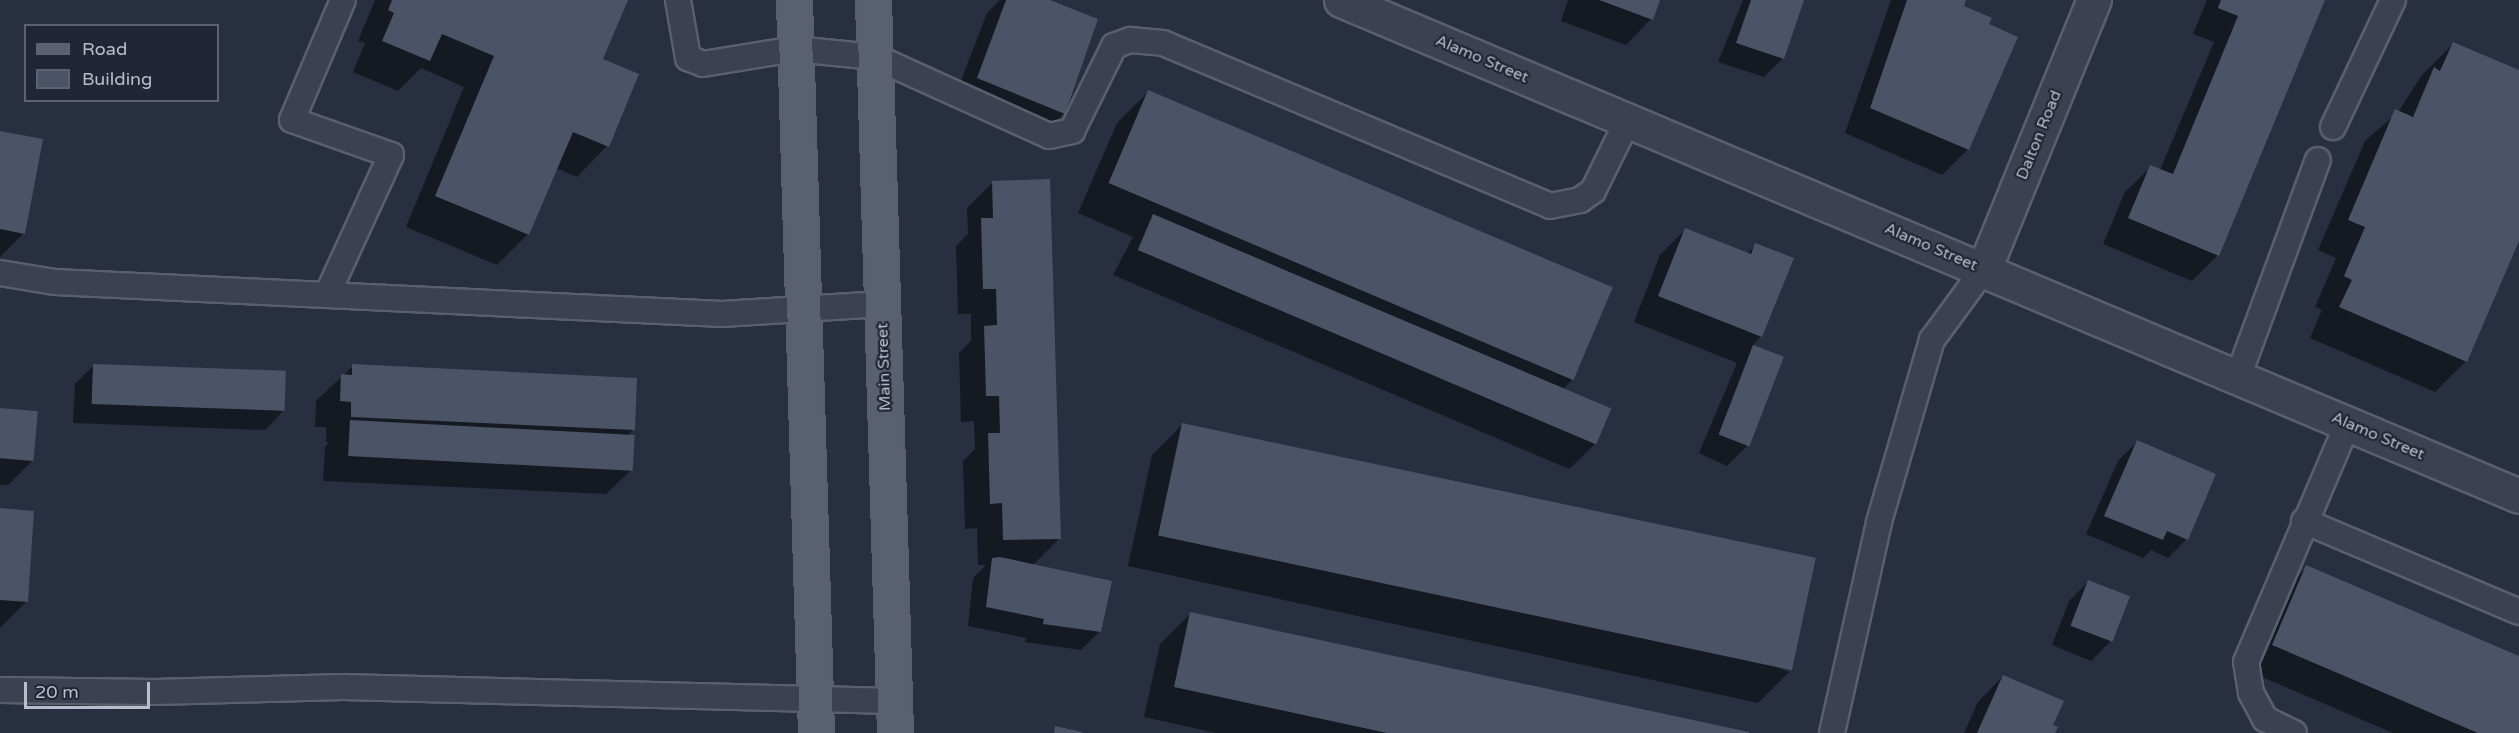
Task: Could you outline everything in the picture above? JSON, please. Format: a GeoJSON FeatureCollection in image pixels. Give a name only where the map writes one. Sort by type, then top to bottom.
{"type":"FeatureCollection","features":[{"type":"Feature","properties":{"kind":"main road"},"geometry":{"type":"LineString","coordinates":[[794,0],[816,733]]}},
{"type":"Feature","properties":{"kind":"main road","name":"Main Street"},"geometry":{"type":"LineString","coordinates":[[873,0],[895,733]]}},
{"type":"Feature","properties":{"kind":"street","name":"Alamo Street"},"geometry":{"type":"LineString","coordinates":[[1341,0],[2519,496]]}},
{"type":"Feature","properties":{"kind":"street","name":"Dalton Road"},"geometry":{"type":"LineString","coordinates":[[1984,269],[2094,0]]}},
{"type":"Feature","properties":{"kind":"lane"},"geometry":{"type":"LineString","coordinates":[[327,295],[391,155],[292,120],[343,0]]}},
{"type":"Feature","properties":{"kind":"lane"},"geometry":{"type":"LineString","coordinates":[[678,0],[688,58],[703,64],[795,49],[875,57],[969,102],[1049,136],[1072,131],[1114,46],[1130,40],[1162,43],[1550,206],[1580,200],[1593,191],[1628,120]]}},
{"type":"Feature","properties":{"kind":"lane"},"geometry":{"type":"LineString","coordinates":[[2333,127],[2393,0]]}},
{"type":"Feature","properties":{"kind":"lane"},"geometry":{"type":"LineString","coordinates":[[2238,377],[2318,160]]}},
{"type":"Feature","properties":{"kind":"lane"},"geometry":{"type":"LineString","coordinates":[[1832,733],[1879,522],[1932,340],[1984,269]]}},
{"type":"Feature","properties":{"kind":"lane"},"geometry":{"type":"LineString","coordinates":[[0,273],[55,282],[722,314],[882,304]]}},
{"type":"Feature","properties":{"kind":"lane"},"geometry":{"type":"LineString","coordinates":[[2294,733],[2265,718],[2251,693],[2246,662],[2304,521],[2348,423]]}},
{"type":"Feature","properties":{"kind":"lane"},"geometry":{"type":"LineString","coordinates":[[2304,521],[2519,612]]}},
{"type":"Feature","properties":{"kind":"lane"},"geometry":{"type":"LineString","coordinates":[[0,690],[155,693],[344,687],[894,701]]}},
{"type":"Feature","properties":{"kind":"building"},"geometry":{"type":"Polygon","coordinates":[[[392,0],[628,0],[603,59],[639,74],[609,147],[573,132],[529,235],[435,196],[494,56],[442,34],[430,61],[382,41],[394,13],[388,10],[392,0]]]}},
{"type":"Feature","properties":{"kind":"building"},"geometry":{"type":"Polygon","coordinates":[[[1006,0],[1050,0],[1098,19],[1065,114],[977,78],[1006,0]]]}},
{"type":"Feature","properties":{"kind":"building"},"geometry":{"type":"Polygon","coordinates":[[[1599,0],[1660,0],[1653,20],[1599,0]]]}},
{"type":"Feature","properties":{"kind":"building"},"geometry":{"type":"Polygon","coordinates":[[[1751,0],[1804,0],[1784,59],[1736,43],[1751,0]]]}},
{"type":"Feature","properties":{"kind":"building"},"geometry":{"type":"Polygon","coordinates":[[[1907,0],[1966,0],[1964,6],[1992,18],[1989,24],[2018,37],[1969,150],[1870,108],[1907,0]]]}},
{"type":"Feature","properties":{"kind":"building"},"geometry":{"type":"Polygon","coordinates":[[[2221,0],[2325,0],[2219,256],[2128,218],[2150,165],[2173,174],[2238,16],[2218,8],[2221,0]]]}},
{"type":"Feature","properties":{"kind":"building"},"geometry":{"type":"Polygon","coordinates":[[[2453,42],[2519,70],[2519,241],[2467,362],[2339,307],[2352,280],[2344,276],[2365,227],[2348,220],[2395,109],[2413,117],[2434,67],[2440,71],[2453,42]]]}},
{"type":"Feature","properties":{"kind":"building"},"geometry":{"type":"Polygon","coordinates":[[[1148,90],[1613,287],[1573,380],[1109,183],[1148,90]]]}},
{"type":"Feature","properties":{"kind":"building"},"geometry":{"type":"Polygon","coordinates":[[[0,131],[43,139],[25,234],[0,229],[0,131]]]}},
{"type":"Feature","properties":{"kind":"building"},"geometry":{"type":"Polygon","coordinates":[[[1050,179],[1061,539],[1003,540],[1002,503],[990,504],[988,433],[1000,433],[999,396],[986,396],[984,326],[997,325],[996,289],[983,289],[981,218],[993,218],[992,181],[1050,179]]]}},
{"type":"Feature","properties":{"kind":"building"},"geometry":{"type":"Polygon","coordinates":[[[1153,214],[1611,409],[1596,444],[1138,250],[1153,214]]]}},
{"type":"Feature","properties":{"kind":"building"},"geometry":{"type":"Polygon","coordinates":[[[1685,228],[1751,254],[1755,243],[1794,258],[1762,337],[1658,296],[1685,228]]]}},
{"type":"Feature","properties":{"kind":"building"},"geometry":{"type":"Polygon","coordinates":[[[1753,345],[1784,357],[1749,446],[1719,435],[1753,345]]]}},
{"type":"Feature","properties":{"kind":"building"},"geometry":{"type":"Polygon","coordinates":[[[93,364],[286,371],[284,411],[92,404],[93,364]]]}},
{"type":"Feature","properties":{"kind":"building"},"geometry":{"type":"Polygon","coordinates":[[[352,364],[637,378],[635,430],[351,417],[351,402],[340,401],[341,374],[352,375],[352,364]]]}},
{"type":"Feature","properties":{"kind":"building"},"geometry":{"type":"Polygon","coordinates":[[[0,408],[38,411],[33,461],[0,458],[0,408]]]}},
{"type":"Feature","properties":{"kind":"building"},"geometry":{"type":"Polygon","coordinates":[[[350,420],[635,435],[633,471],[348,456],[350,420]]]}},
{"type":"Feature","properties":{"kind":"building"},"geometry":{"type":"Polygon","coordinates":[[[1182,423],[1816,558],[1792,670],[1158,535],[1182,423]]]}},
{"type":"Feature","properties":{"kind":"building"},"geometry":{"type":"Polygon","coordinates":[[[2137,440],[2216,474],[2188,540],[2167,531],[2163,540],[2104,516],[2137,440]]]}},
{"type":"Feature","properties":{"kind":"building"},"geometry":{"type":"Polygon","coordinates":[[[0,508],[34,511],[28,602],[0,600],[0,508]]]}},
{"type":"Feature","properties":{"kind":"building"},"geometry":{"type":"Polygon","coordinates":[[[1000,557],[1112,581],[1101,632],[1043,624],[1044,619],[986,607],[992,558],[1000,557]]]}},
{"type":"Feature","properties":{"kind":"building"},"geometry":{"type":"Polygon","coordinates":[[[2306,565],[2519,656],[2519,733],[2478,733],[2272,645],[2306,565]]]}},
{"type":"Feature","properties":{"kind":"building"},"geometry":{"type":"Polygon","coordinates":[[[2088,580],[2130,596],[2112,642],[2070,626],[2088,580]]]}},
{"type":"Feature","properties":{"kind":"building"},"geometry":{"type":"Polygon","coordinates":[[[1190,612],[1749,733],[1387,733],[1174,687],[1190,612]]]}},
{"type":"Feature","properties":{"kind":"building"},"geometry":{"type":"Polygon","coordinates":[[[2003,675],[2064,701],[2053,725],[2058,727],[2055,733],[1977,733],[2003,675]]]}},
{"type":"Feature","properties":{"kind":"building"},"geometry":{"type":"Polygon","coordinates":[[[1055,726],[1082,732],[1082,733],[1054,733],[1055,726]]]}}]}
